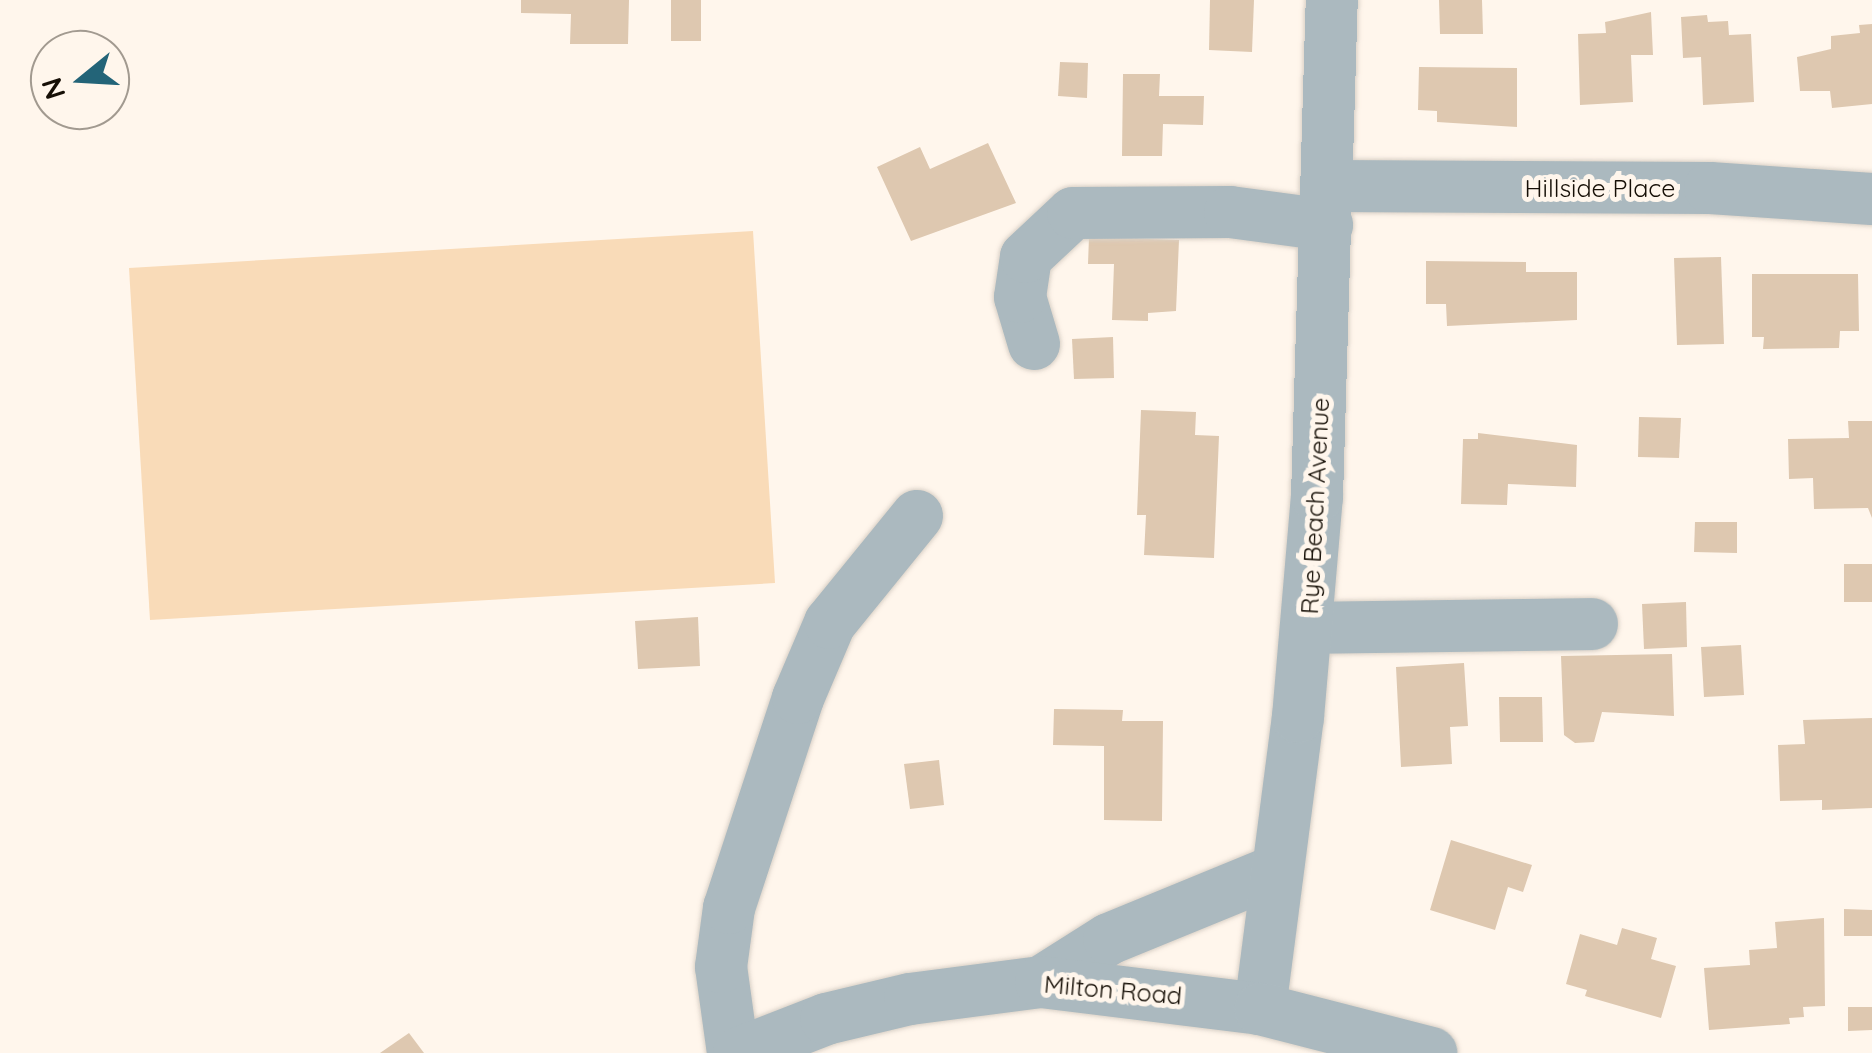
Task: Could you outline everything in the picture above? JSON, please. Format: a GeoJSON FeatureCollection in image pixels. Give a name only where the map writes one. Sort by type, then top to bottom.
{"type":"FeatureCollection","features":[{"type":"Feature","properties":{"kind":"street","name":"Rye Beach Avenue"},"geometry":{"type":"LineString","coordinates":[[1260,1009],[1307,628],[1328,206],[1332,0]]}},
{"type":"Feature","properties":{"kind":"street","name":"Hillside Place"},"geometry":{"type":"LineString","coordinates":[[1034,344],[1020,297],[1026,256],[1073,214],[1230,212],[1710,188],[1872,199]]}},
{"type":"Feature","properties":{"kind":"street"},"geometry":{"type":"LineString","coordinates":[[736,1053],[720,967],[729,908],[798,698],[830,622],[917,516]]}},
{"type":"Feature","properties":{"kind":"street"},"geometry":{"type":"LineString","coordinates":[[1307,628],[1592,624]]}},
{"type":"Feature","properties":{"kind":"street"},"geometry":{"type":"LineString","coordinates":[[1040,982],[1109,940],[1275,872]]}},
{"type":"Feature","properties":{"kind":"street","name":"Milton Road"},"geometry":{"type":"LineString","coordinates":[[736,1053],[826,1019],[1040,982],[1260,1009],[1430,1053]]}},
{"type":"Feature","properties":{"kind":"shaded area"},"geometry":{"type":"Polygon","coordinates":[[[753,231],[775,583],[150,620],[129,268],[753,231]]]}},
{"type":"Feature","properties":{"kind":"building"},"geometry":{"type":"Polygon","coordinates":[[[521,0],[629,0],[628,44],[570,44],[571,14],[521,13],[521,0]]]}},
{"type":"Feature","properties":{"kind":"building"},"geometry":{"type":"Polygon","coordinates":[[[671,0],[701,0],[701,41],[671,41],[671,0]]]}},
{"type":"Feature","properties":{"kind":"building"},"geometry":{"type":"Polygon","coordinates":[[[1210,0],[1254,0],[1252,52],[1209,50],[1210,0]]]}},
{"type":"Feature","properties":{"kind":"building"},"geometry":{"type":"Polygon","coordinates":[[[1439,0],[1482,0],[1483,34],[1440,34],[1439,0]]]}},
{"type":"Feature","properties":{"kind":"building"},"geometry":{"type":"Polygon","coordinates":[[[1651,12],[1653,55],[1631,55],[1633,102],[1580,105],[1578,34],[1606,33],[1605,22],[1651,12]]]}},
{"type":"Feature","properties":{"kind":"building"},"geometry":{"type":"Polygon","coordinates":[[[1707,15],[1708,22],[1728,21],[1729,35],[1751,34],[1754,102],[1703,105],[1701,57],[1683,58],[1681,17],[1707,15]]]}},
{"type":"Feature","properties":{"kind":"building"},"geometry":{"type":"Polygon","coordinates":[[[1872,24],[1872,104],[1832,108],[1830,91],[1800,91],[1797,57],[1831,49],[1831,36],[1860,33],[1859,25],[1872,24]]]}},
{"type":"Feature","properties":{"kind":"building"},"geometry":{"type":"Polygon","coordinates":[[[1060,62],[1088,63],[1087,98],[1058,96],[1060,62]]]}},
{"type":"Feature","properties":{"kind":"building"},"geometry":{"type":"Polygon","coordinates":[[[1419,67],[1517,68],[1517,127],[1437,122],[1437,111],[1418,110],[1419,67]]]}},
{"type":"Feature","properties":{"kind":"building"},"geometry":{"type":"Polygon","coordinates":[[[1123,74],[1160,74],[1159,96],[1204,96],[1203,125],[1163,124],[1162,156],[1122,156],[1123,74]]]}},
{"type":"Feature","properties":{"kind":"building"},"geometry":{"type":"Polygon","coordinates":[[[988,143],[1016,203],[911,241],[877,167],[920,147],[930,169],[988,143]]]}},
{"type":"Feature","properties":{"kind":"building"},"geometry":{"type":"Polygon","coordinates":[[[1089,237],[1179,240],[1176,311],[1148,313],[1148,321],[1112,320],[1114,264],[1088,264],[1089,237]]]}},
{"type":"Feature","properties":{"kind":"building"},"geometry":{"type":"Polygon","coordinates":[[[1721,257],[1724,344],[1677,345],[1674,258],[1721,257]]]}},
{"type":"Feature","properties":{"kind":"building"},"geometry":{"type":"Polygon","coordinates":[[[1426,261],[1526,262],[1526,272],[1577,272],[1577,320],[1447,326],[1446,304],[1426,304],[1426,261]]]}},
{"type":"Feature","properties":{"kind":"building"},"geometry":{"type":"Polygon","coordinates":[[[1752,274],[1858,274],[1859,331],[1840,331],[1839,348],[1763,349],[1764,337],[1752,337],[1752,274]]]}},
{"type":"Feature","properties":{"kind":"building"},"geometry":{"type":"Polygon","coordinates":[[[1113,337],[1114,378],[1074,379],[1072,339],[1113,337]]]}},
{"type":"Feature","properties":{"kind":"building"},"geometry":{"type":"Polygon","coordinates":[[[1141,410],[1196,412],[1195,435],[1219,436],[1214,558],[1144,555],[1146,515],[1137,515],[1141,410]]]}},
{"type":"Feature","properties":{"kind":"building"},"geometry":{"type":"Polygon","coordinates":[[[1639,417],[1681,418],[1679,458],[1638,457],[1639,417]]]}},
{"type":"Feature","properties":{"kind":"building"},"geometry":{"type":"Polygon","coordinates":[[[1848,421],[1872,421],[1872,518],[1868,508],[1814,509],[1813,478],[1789,479],[1788,439],[1849,438],[1848,421]]]}},
{"type":"Feature","properties":{"kind":"building"},"geometry":{"type":"Polygon","coordinates":[[[1478,433],[1577,445],[1576,487],[1508,484],[1507,505],[1461,504],[1463,439],[1478,439],[1478,433]]]}},
{"type":"Feature","properties":{"kind":"building"},"geometry":{"type":"Polygon","coordinates":[[[1695,522],[1737,522],[1737,553],[1694,552],[1695,522]]]}},
{"type":"Feature","properties":{"kind":"building"},"geometry":{"type":"Polygon","coordinates":[[[1844,564],[1872,564],[1872,602],[1844,602],[1844,564]]]}},
{"type":"Feature","properties":{"kind":"building"},"geometry":{"type":"Polygon","coordinates":[[[1686,602],[1687,647],[1644,649],[1642,604],[1686,602]]]}},
{"type":"Feature","properties":{"kind":"building"},"geometry":{"type":"Polygon","coordinates":[[[698,617],[700,666],[638,669],[635,621],[698,617]]]}},
{"type":"Feature","properties":{"kind":"building"},"geometry":{"type":"Polygon","coordinates":[[[1741,645],[1744,695],[1704,697],[1701,647],[1741,645]]]}},
{"type":"Feature","properties":{"kind":"building"},"geometry":{"type":"Polygon","coordinates":[[[1672,654],[1674,716],[1602,712],[1594,742],[1575,743],[1564,735],[1561,656],[1672,654]]]}},
{"type":"Feature","properties":{"kind":"building"},"geometry":{"type":"Polygon","coordinates":[[[1464,663],[1468,726],[1450,727],[1452,764],[1401,767],[1396,667],[1464,663]]]}},
{"type":"Feature","properties":{"kind":"building"},"geometry":{"type":"Polygon","coordinates":[[[1499,697],[1542,697],[1543,742],[1500,742],[1499,697]]]}},
{"type":"Feature","properties":{"kind":"building"},"geometry":{"type":"Polygon","coordinates":[[[1054,709],[1123,710],[1122,721],[1163,721],[1162,821],[1104,820],[1104,746],[1053,745],[1054,709]]]}},
{"type":"Feature","properties":{"kind":"building"},"geometry":{"type":"Polygon","coordinates":[[[1872,718],[1872,808],[1822,810],[1822,800],[1780,801],[1778,745],[1805,744],[1803,720],[1872,718]]]}},
{"type":"Feature","properties":{"kind":"building"},"geometry":{"type":"Polygon","coordinates":[[[939,760],[944,805],[910,809],[904,764],[939,760]]]}},
{"type":"Feature","properties":{"kind":"building"},"geometry":{"type":"Polygon","coordinates":[[[1451,840],[1532,865],[1523,892],[1508,887],[1495,930],[1430,910],[1451,840]]]}},
{"type":"Feature","properties":{"kind":"building"},"geometry":{"type":"Polygon","coordinates":[[[1844,909],[1872,910],[1872,936],[1844,936],[1844,909]]]}},
{"type":"Feature","properties":{"kind":"building"},"geometry":{"type":"Polygon","coordinates":[[[1824,918],[1825,1006],[1803,1007],[1804,1017],[1789,1018],[1790,1024],[1709,1030],[1704,968],[1750,965],[1749,950],[1777,948],[1775,922],[1824,918]]]}},
{"type":"Feature","properties":{"kind":"building"},"geometry":{"type":"Polygon","coordinates":[[[1622,928],[1657,938],[1651,959],[1676,966],[1661,1018],[1585,996],[1587,990],[1566,984],[1580,934],[1617,945],[1622,928]]]}},
{"type":"Feature","properties":{"kind":"building"},"geometry":{"type":"Polygon","coordinates":[[[1848,1007],[1872,1007],[1872,1030],[1848,1031],[1848,1007]]]}},
{"type":"Feature","properties":{"kind":"building"},"geometry":{"type":"Polygon","coordinates":[[[409,1033],[424,1053],[380,1053],[409,1033]]]}}]}
